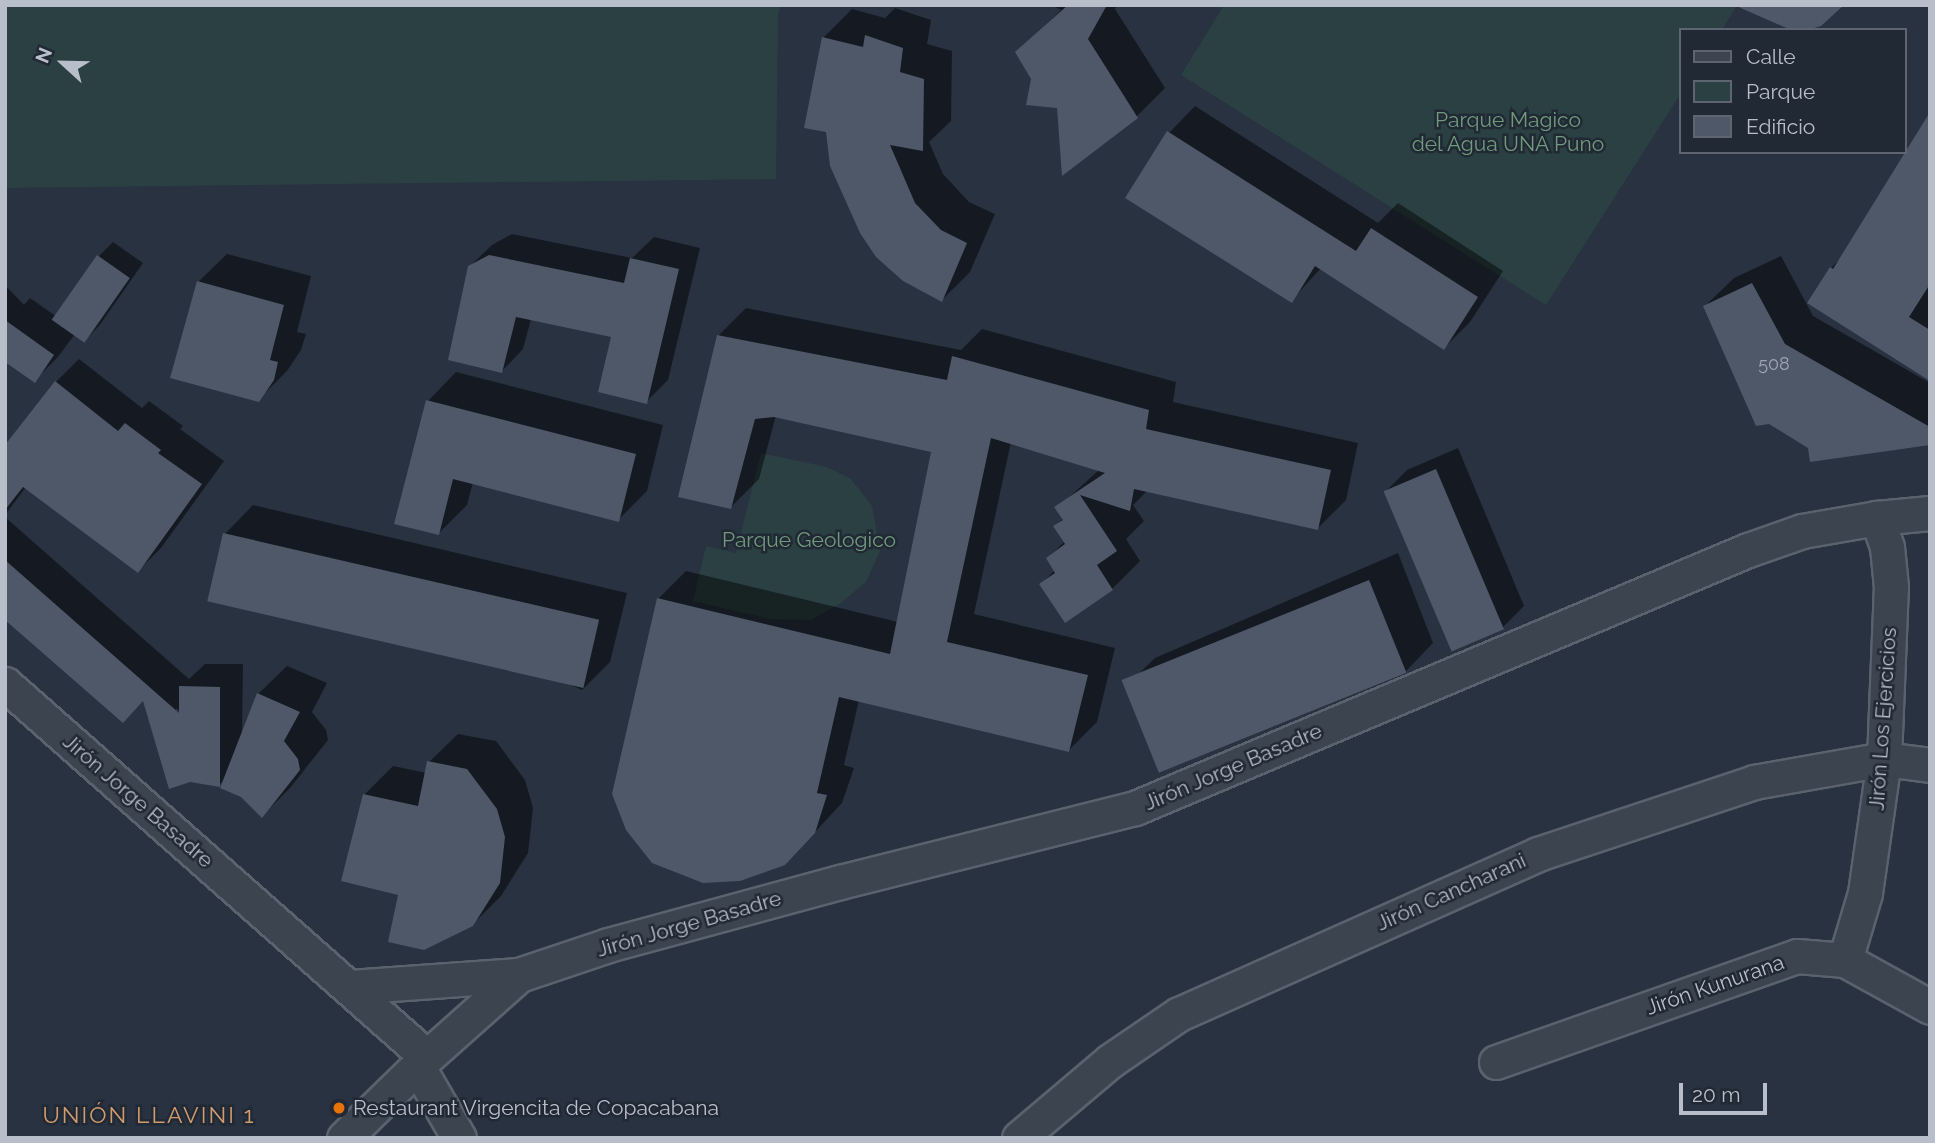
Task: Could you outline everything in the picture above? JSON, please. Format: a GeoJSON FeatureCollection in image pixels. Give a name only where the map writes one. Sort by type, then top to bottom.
{"type":"FeatureCollection","features":[{"type":"Feature","properties":{"kind":"street","name":"Jirón Jorge Basadre"},"geometry":{"type":"LineString","coordinates":[[519,975],[608,945],[1135,808],[1748,550],[1802,531],[1877,518],[1930,513]]}},
{"type":"Feature","properties":{"kind":"street","name":"Jirón Los Ejercicios"},"geometry":{"type":"LineString","coordinates":[[1845,961],[1865,893],[1884,759],[1891,587],[1887,547],[1877,518]]}},
{"type":"Feature","properties":{"kind":"street","name":"Jirón Jorge Basadre"},"geometry":{"type":"LineString","coordinates":[[5,684],[350,986],[422,1062],[459,1138]]}},
{"type":"Feature","properties":{"kind":"street","name":"Jirón Cancharani"},"geometry":{"type":"LineString","coordinates":[[1019,1138],[1110,1061],[1179,1014],[1538,854],[1754,782],[1884,759],[1930,765]]}},
{"type":"Feature","properties":{"kind":"street","name":"Jirón Kunurana"},"geometry":{"type":"LineString","coordinates":[[1496,1062],[1797,956],[1845,961],[1930,1007]]}},
{"type":"Feature","properties":{"kind":"street"},"geometry":{"type":"LineString","coordinates":[[350,986],[519,975]]}},
{"type":"Feature","properties":{"kind":"street"},"geometry":{"type":"LineString","coordinates":[[344,1138],[422,1062],[519,975]]}},
{"type":"Feature","properties":{"kind":"green space"},"geometry":{"type":"Polygon","coordinates":[[[5,5],[781,5],[778,15],[776,179],[5,188],[5,5]]]}},
{"type":"Feature","properties":{"kind":"green space","name":"Parque Magico del Agua UNA Puno"},"geometry":{"type":"Polygon","coordinates":[[[1224,5],[1737,5],[1723,28],[1680,28],[1680,95],[1546,305],[1181,75],[1224,5]]]}},
{"type":"Feature","properties":{"kind":"green space","name":"Parque Geologico"},"geometry":{"type":"Polygon","coordinates":[[[761,453],[827,467],[851,479],[872,506],[880,551],[866,582],[841,603],[811,620],[770,619],[693,601],[706,546],[736,553],[761,453]]]}},
{"type":"Feature","properties":{"kind":"building"},"geometry":{"type":"Polygon","coordinates":[[[1068,5],[1107,5],[1088,39],[1138,118],[1062,176],[1057,108],[1026,105],[1031,79],[1015,52],[1068,5]]]}},
{"type":"Feature","properties":{"kind":"building"},"geometry":{"type":"Polygon","coordinates":[[[1734,5],[1844,5],[1821,26],[1786,28],[1734,5]]]}},
{"type":"Feature","properties":{"kind":"building"},"geometry":{"type":"Polygon","coordinates":[[[865,35],[903,48],[900,72],[924,79],[923,151],[890,145],[915,203],[941,230],[967,243],[942,302],[903,281],[876,257],[860,233],[830,166],[826,132],[804,128],[822,37],[863,47],[865,35]]]}},
{"type":"Feature","properties":{"kind":"building"},"geometry":{"type":"Polygon","coordinates":[[[1930,112],[1930,284],[1909,317],[1930,330],[1930,381],[1807,303],[1830,267],[1833,269],[1904,154],[1907,154],[1907,149],[1930,112]]]}},
{"type":"Feature","properties":{"kind":"building"},"geometry":{"type":"Polygon","coordinates":[[[1167,131],[1356,251],[1371,228],[1478,297],[1444,350],[1315,266],[1292,303],[1125,198],[1167,131]]]}},
{"type":"Feature","properties":{"kind":"building"},"geometry":{"type":"Polygon","coordinates":[[[97,255],[130,278],[84,343],[52,320],[97,255]]]}},
{"type":"Feature","properties":{"kind":"building"},"geometry":{"type":"Polygon","coordinates":[[[489,255],[624,283],[630,258],[679,269],[647,404],[598,392],[611,337],[516,317],[502,373],[448,360],[468,266],[489,255]]]}},
{"type":"Feature","properties":{"kind":"building"},"geometry":{"type":"Polygon","coordinates":[[[197,281],[284,305],[270,360],[278,362],[274,380],[259,402],[170,378],[197,281]]]}},
{"type":"Feature","properties":{"kind":"building"},"geometry":{"type":"Polygon","coordinates":[[[1752,283],[1785,344],[1930,427],[1930,445],[1810,462],[1808,448],[1769,424],[1756,426],[1703,306],[1752,283]]]}},
{"type":"Feature","properties":{"kind":"building"},"geometry":{"type":"Polygon","coordinates":[[[5,320],[54,355],[35,383],[5,362],[5,320]]]}},
{"type":"Feature","properties":{"kind":"building"},"geometry":{"type":"Polygon","coordinates":[[[717,335],[947,380],[952,356],[1149,410],[1146,429],[1331,470],[1318,530],[1134,489],[1130,511],[1080,495],[1117,551],[1097,565],[1113,590],[1065,623],[1039,584],[1055,573],[1046,558],[1065,544],[1053,526],[1063,520],[1054,507],[1105,473],[991,438],[947,642],[1088,675],[1069,752],[839,697],[817,793],[827,795],[815,833],[785,865],[740,881],[703,883],[652,863],[626,830],[612,794],[657,598],[890,654],[931,452],[774,417],[755,419],[731,509],[678,497],[717,335]]]}},
{"type":"Feature","properties":{"kind":"building"},"geometry":{"type":"Polygon","coordinates":[[[55,381],[118,431],[125,423],[161,450],[158,453],[202,484],[138,573],[23,487],[5,510],[5,445],[55,381]]]}},
{"type":"Feature","properties":{"kind":"building"},"geometry":{"type":"Polygon","coordinates":[[[426,400],[636,454],[619,522],[453,479],[439,535],[394,524],[426,400]]]}},
{"type":"Feature","properties":{"kind":"building"},"geometry":{"type":"Polygon","coordinates":[[[1436,469],[1504,629],[1452,651],[1384,491],[1436,469]]]}},
{"type":"Feature","properties":{"kind":"building"},"geometry":{"type":"Polygon","coordinates":[[[223,533],[599,620],[583,688],[207,601],[223,533]]]}},
{"type":"Feature","properties":{"kind":"building"},"geometry":{"type":"Polygon","coordinates":[[[5,560],[179,713],[179,686],[220,687],[220,787],[190,782],[169,789],[143,701],[123,723],[5,620],[5,560]]]}},
{"type":"Feature","properties":{"kind":"building"},"geometry":{"type":"Polygon","coordinates":[[[1369,580],[1406,673],[1159,773],[1121,680],[1369,580]]]}},
{"type":"Feature","properties":{"kind":"building"},"geometry":{"type":"Polygon","coordinates":[[[257,693],[300,712],[284,741],[298,759],[300,770],[262,818],[241,797],[220,788],[257,693]]]}},
{"type":"Feature","properties":{"kind":"building"},"geometry":{"type":"Polygon","coordinates":[[[427,761],[467,769],[497,809],[505,837],[500,883],[473,926],[424,950],[388,942],[398,895],[341,881],[363,794],[418,806],[427,761]]]}},
{"type":"Feature","properties":{"kind":"place","name":"Restaurant Virgencita de Copacabana"},"geometry":{"type":"Point","coordinates":[339,1108]}},
{"type":"Feature","properties":{"kind":"district","name":"UNIÓN LLAVINI 1"},"geometry":{"type":"Point","coordinates":[149,1115]}}]}
